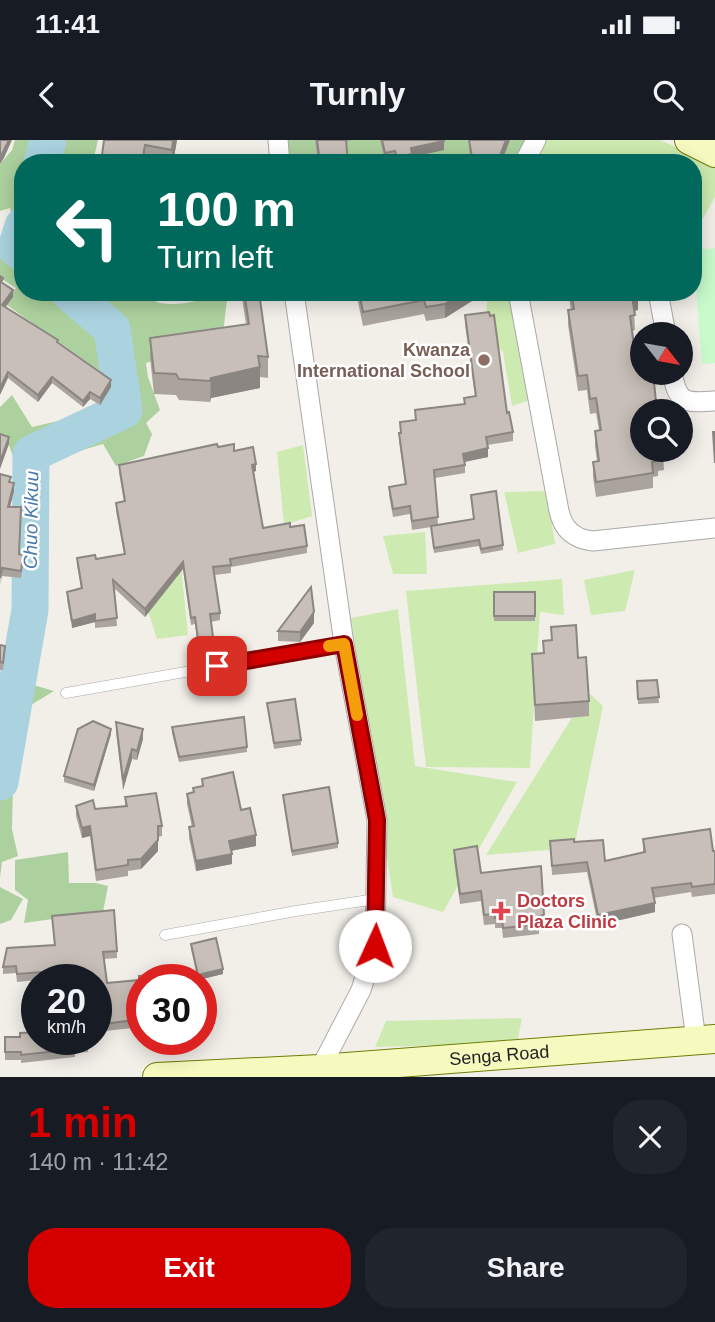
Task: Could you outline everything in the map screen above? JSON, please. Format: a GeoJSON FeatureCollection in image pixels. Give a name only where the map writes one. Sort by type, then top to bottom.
{"type":"FeatureCollection","features":[{"type":"Feature","properties":{"kind":"street"},"geometry":{"type":"LineString","coordinates":[[688,140],[715,153]]}},
{"type":"Feature","properties":{"kind":"street"},"geometry":{"type":"LineString","coordinates":[[296,301],[344,644],[377,820],[376,934],[370,966],[361,990],[317,1073]]}},
{"type":"Feature","properties":{"kind":"street"},"geometry":{"type":"LineString","coordinates":[[520,301],[559,511],[566,529],[583,540],[593,541],[715,527]]}},
{"type":"Feature","properties":{"kind":"street"},"geometry":{"type":"LineString","coordinates":[[660,301],[664,322]]}},
{"type":"Feature","properties":{"kind":"street"},"geometry":{"type":"LineString","coordinates":[[674,385],[683,399],[695,403],[715,401]]}},
{"type":"Feature","properties":{"kind":"street"},"geometry":{"type":"LineString","coordinates":[[682,934],[705,1039]]}},
{"type":"Feature","properties":{"kind":"street","name":"Senga Road"},"geometry":{"type":"LineString","coordinates":[[157,1077],[317,1073],[705,1039]]}},
{"type":"Feature","properties":{"kind":"lane"},"geometry":{"type":"LineString","coordinates":[[66,693],[344,644]]}},
{"type":"Feature","properties":{"kind":"lane"},"geometry":{"type":"LineString","coordinates":[[165,935],[376,899]]}},
{"type":"Feature","properties":{"kind":"green space"},"geometry":{"type":"Polygon","coordinates":[[[15,140],[98,140],[95,154],[14,154],[14,228],[10,208],[0,211],[0,164],[12,150],[15,140]]]}},
{"type":"Feature","properties":{"kind":"green space"},"geometry":{"type":"Polygon","coordinates":[[[271,140],[547,140],[540,154],[274,154],[271,140]]]}},
{"type":"Feature","properties":{"kind":"green space"},"geometry":{"type":"Polygon","coordinates":[[[547,140],[660,140],[691,154],[541,154],[547,140]]]}},
{"type":"Feature","properties":{"kind":"green space"},"geometry":{"type":"Polygon","coordinates":[[[702,159],[715,165],[715,197],[702,220],[702,159]]]}},
{"type":"Feature","properties":{"kind":"green space"},"geometry":{"type":"Polygon","coordinates":[[[14,228],[14,287],[0,278],[0,244],[14,228]]]}},
{"type":"Feature","properties":{"kind":"green space"},"geometry":{"type":"Polygon","coordinates":[[[715,248],[715,363],[702,364],[697,301],[702,301],[702,249],[715,248]]]}},
{"type":"Feature","properties":{"kind":"green space"},"geometry":{"type":"Polygon","coordinates":[[[14,290],[14,301],[156,301],[179,304],[227,301],[222,343],[189,348],[146,363],[160,410],[146,423],[152,434],[144,456],[116,466],[103,444],[18,469],[6,438],[0,434],[0,407],[12,395],[32,427],[101,411],[110,394],[107,376],[4,303],[14,290]]]}},
{"type":"Feature","properties":{"kind":"green space"},"geometry":{"type":"Polygon","coordinates":[[[487,301],[514,301],[533,399],[512,406],[503,352],[484,332],[487,301]]]}},
{"type":"Feature","properties":{"kind":"green space"},"geometry":{"type":"Polygon","coordinates":[[[303,445],[312,516],[284,525],[277,452],[303,445]]]}},
{"type":"Feature","properties":{"kind":"green space"},"geometry":{"type":"Polygon","coordinates":[[[547,491],[555,544],[518,553],[504,492],[547,491]]]}},
{"type":"Feature","properties":{"kind":"green space"},"geometry":{"type":"Polygon","coordinates":[[[425,532],[427,574],[393,574],[383,536],[425,532]]]}},
{"type":"Feature","properties":{"kind":"green space"},"geometry":{"type":"Polygon","coordinates":[[[179,547],[188,635],[157,639],[133,564],[179,547]]]}},
{"type":"Feature","properties":{"kind":"green space"},"geometry":{"type":"Polygon","coordinates":[[[635,570],[625,611],[591,615],[584,580],[635,570]]]}},
{"type":"Feature","properties":{"kind":"green space"},"geometry":{"type":"Polygon","coordinates":[[[562,579],[564,615],[540,612],[530,768],[426,767],[406,591],[562,579]]]}},
{"type":"Feature","properties":{"kind":"green space"},"geometry":{"type":"Polygon","coordinates":[[[398,609],[415,766],[517,782],[443,912],[393,897],[351,618],[398,609]]]}},
{"type":"Feature","properties":{"kind":"green space"},"geometry":{"type":"Polygon","coordinates":[[[17,669],[31,670],[30,684],[54,691],[26,708],[17,741],[13,786],[12,829],[18,856],[2,862],[0,878],[0,757],[17,669]]]}},
{"type":"Feature","properties":{"kind":"green space"},"geometry":{"type":"Polygon","coordinates":[[[588,692],[603,706],[574,848],[486,855],[588,692]]]}},
{"type":"Feature","properties":{"kind":"green space"},"geometry":{"type":"Polygon","coordinates":[[[68,852],[69,883],[108,886],[103,912],[24,923],[28,900],[15,890],[15,860],[68,852]]]}},
{"type":"Feature","properties":{"kind":"green space"},"geometry":{"type":"Polygon","coordinates":[[[0,887],[23,899],[11,920],[0,924],[0,887]]]}},
{"type":"Feature","properties":{"kind":"green space"},"geometry":{"type":"Polygon","coordinates":[[[522,1018],[517,1043],[375,1047],[386,1021],[522,1018]]]}},
{"type":"Feature","properties":{"kind":"building"},"geometry":{"type":"Polygon","coordinates":[[[0,140],[9,140],[0,158],[0,140]]]}},
{"type":"Feature","properties":{"kind":"building"},"geometry":{"type":"Polygon","coordinates":[[[104,140],[173,140],[172,150],[145,145],[144,154],[102,154],[104,140]]]}},
{"type":"Feature","properties":{"kind":"building"},"geometry":{"type":"Polygon","coordinates":[[[317,140],[346,140],[347,154],[319,154],[317,140]]]}},
{"type":"Feature","properties":{"kind":"building"},"geometry":{"type":"Polygon","coordinates":[[[382,140],[444,140],[411,148],[412,154],[396,154],[395,151],[385,153],[382,140]]]}},
{"type":"Feature","properties":{"kind":"building"},"geometry":{"type":"Polygon","coordinates":[[[469,140],[506,140],[501,154],[471,154],[469,140]]]}},
{"type":"Feature","properties":{"kind":"building"},"geometry":{"type":"Polygon","coordinates":[[[0,276],[3,278],[1,282],[13,290],[2,305],[58,340],[57,342],[111,380],[100,398],[90,392],[83,401],[52,377],[38,395],[8,372],[0,388],[0,276]]]}},
{"type":"Feature","properties":{"kind":"building"},"geometry":{"type":"Polygon","coordinates":[[[245,301],[260,301],[268,357],[258,356],[260,367],[211,378],[210,381],[179,379],[176,374],[154,373],[150,338],[249,324],[245,301]]]}},
{"type":"Feature","properties":{"kind":"building"},"geometry":{"type":"Polygon","coordinates":[[[361,301],[419,301],[363,312],[361,301]]]}},
{"type":"Feature","properties":{"kind":"building"},"geometry":{"type":"Polygon","coordinates":[[[424,301],[450,301],[445,304],[426,307],[424,301]]]}},
{"type":"Feature","properties":{"kind":"building"},"geometry":{"type":"Polygon","coordinates":[[[573,301],[633,301],[635,315],[630,316],[630,385],[654,385],[656,399],[630,399],[630,462],[652,462],[653,473],[596,482],[593,462],[599,461],[595,431],[601,430],[596,398],[590,399],[587,375],[578,376],[568,310],[574,309],[573,301]]]}},
{"type":"Feature","properties":{"kind":"building"},"geometry":{"type":"Polygon","coordinates":[[[489,312],[490,316],[494,315],[507,413],[509,412],[513,432],[486,437],[488,448],[463,454],[465,465],[434,470],[438,517],[412,521],[410,506],[393,509],[389,487],[406,484],[400,422],[416,420],[415,410],[465,404],[464,398],[476,396],[465,315],[489,312]]]}},
{"type":"Feature","properties":{"kind":"building"},"geometry":{"type":"Polygon","coordinates":[[[713,432],[715,432],[715,463],[713,432]]]}},
{"type":"Feature","properties":{"kind":"building"},"geometry":{"type":"Polygon","coordinates":[[[0,434],[9,437],[0,462],[0,434]]]}},
{"type":"Feature","properties":{"kind":"building"},"geometry":{"type":"Polygon","coordinates":[[[217,444],[218,447],[234,444],[234,451],[253,447],[256,464],[252,465],[263,528],[290,523],[290,527],[304,525],[307,546],[230,559],[231,565],[213,567],[220,613],[210,614],[215,652],[200,654],[195,617],[191,618],[183,562],[145,609],[113,580],[117,618],[95,621],[95,614],[72,621],[67,592],[82,588],[77,558],[95,555],[96,559],[125,554],[116,503],[125,501],[119,465],[217,444]]]}},
{"type":"Feature","properties":{"kind":"building"},"geometry":{"type":"Polygon","coordinates":[[[0,474],[11,477],[9,482],[14,483],[8,507],[21,507],[19,554],[23,555],[21,571],[2,568],[0,578],[0,474]]]}},
{"type":"Feature","properties":{"kind":"building"},"geometry":{"type":"Polygon","coordinates":[[[496,491],[503,545],[481,549],[479,540],[434,548],[431,526],[474,519],[471,495],[496,491]]]}},
{"type":"Feature","properties":{"kind":"building"},"geometry":{"type":"Polygon","coordinates":[[[311,587],[314,612],[300,632],[278,631],[311,587]]]}},
{"type":"Feature","properties":{"kind":"building"},"geometry":{"type":"Polygon","coordinates":[[[494,592],[535,592],[535,616],[494,616],[494,592]]]}},
{"type":"Feature","properties":{"kind":"building"},"geometry":{"type":"Polygon","coordinates":[[[576,625],[578,658],[586,657],[589,701],[535,705],[532,654],[544,653],[543,641],[552,640],[551,627],[576,625]]]}},
{"type":"Feature","properties":{"kind":"building"},"geometry":{"type":"Polygon","coordinates":[[[0,645],[5,646],[3,663],[0,662],[0,645]]]}},
{"type":"Feature","properties":{"kind":"building"},"geometry":{"type":"Polygon","coordinates":[[[657,680],[659,697],[638,699],[637,681],[657,680]]]}},
{"type":"Feature","properties":{"kind":"building"},"geometry":{"type":"Polygon","coordinates":[[[295,699],[301,740],[274,743],[267,703],[295,699]]]}},
{"type":"Feature","properties":{"kind":"building"},"geometry":{"type":"Polygon","coordinates":[[[244,717],[247,747],[179,757],[172,727],[244,717]]]}},
{"type":"Feature","properties":{"kind":"building"},"geometry":{"type":"Polygon","coordinates":[[[93,721],[111,729],[94,785],[64,776],[78,729],[93,721]]]}},
{"type":"Feature","properties":{"kind":"building"},"geometry":{"type":"Polygon","coordinates":[[[116,722],[143,729],[137,751],[132,749],[123,780],[116,722]]]}},
{"type":"Feature","properties":{"kind":"building"},"geometry":{"type":"Polygon","coordinates":[[[233,772],[241,810],[250,808],[256,835],[229,841],[232,854],[196,861],[189,827],[194,826],[187,794],[194,792],[193,788],[203,786],[202,779],[233,772]]]}},
{"type":"Feature","properties":{"kind":"building"},"geometry":{"type":"Polygon","coordinates":[[[329,787],[338,843],[292,851],[283,795],[329,787]]]}},
{"type":"Feature","properties":{"kind":"building"},"geometry":{"type":"Polygon","coordinates":[[[156,793],[162,826],[158,826],[158,840],[141,859],[128,860],[128,865],[96,870],[90,826],[82,828],[76,806],[93,800],[95,809],[127,806],[125,797],[156,793]]]}},
{"type":"Feature","properties":{"kind":"building"},"geometry":{"type":"Polygon","coordinates":[[[710,829],[715,851],[715,884],[692,887],[691,883],[652,888],[655,903],[598,915],[587,862],[552,866],[550,841],[603,840],[605,861],[645,852],[643,839],[710,829]]]}},
{"type":"Feature","properties":{"kind":"building"},"geometry":{"type":"Polygon","coordinates":[[[477,846],[481,873],[541,866],[544,915],[538,916],[539,924],[503,928],[502,918],[495,918],[495,914],[484,915],[481,891],[460,894],[454,850],[477,846]]]}},
{"type":"Feature","properties":{"kind":"building"},"geometry":{"type":"Polygon","coordinates":[[[114,910],[117,951],[103,952],[105,964],[21,964],[21,974],[17,974],[16,966],[3,967],[7,948],[55,945],[52,916],[114,910]]]}},
{"type":"Feature","properties":{"kind":"building"},"geometry":{"type":"Polygon","coordinates":[[[216,938],[223,969],[217,970],[217,964],[196,964],[191,944],[216,938]]]}},
{"type":"Feature","properties":{"kind":"building"},"geometry":{"type":"Polygon","coordinates":[[[126,981],[126,1021],[112,1023],[112,983],[126,981]]]}},
{"type":"Feature","properties":{"kind":"building"},"geometry":{"type":"Polygon","coordinates":[[[20,1033],[21,1052],[5,1052],[5,1037],[20,1037],[20,1033]]]}},
{"type":"Feature","properties":{"kind":"waterway","name":"Chuo Kikuu"},"geometry":{"type":"LineString","coordinates":[[44,154],[48,140]]}},
{"type":"Feature","properties":{"kind":"waterway","name":"Chuo Kikuu"},"geometry":{"type":"LineString","coordinates":[[0,782],[30,610],[31,454],[124,410],[112,329],[79,301]]}},
{"type":"Feature","properties":{"kind":"slow traffic"},"geometry":{"type":"LineString","coordinates":[[329,646],[344,644],[357,715]]}},
{"type":"Feature","properties":{"kind":"place","name":"Kwanza International School"},"geometry":{"type":"Point","coordinates":[484,360]}},
{"type":"Feature","properties":{"kind":"place","name":"Doctors Plaza Clinic"},"geometry":{"type":"Point","coordinates":[501,911]}},
{"type":"Feature","properties":{"kind":"route"},"geometry":{"type":"LineString","coordinates":[[217,666],[344,644],[377,820],[375,946]]}}]}
